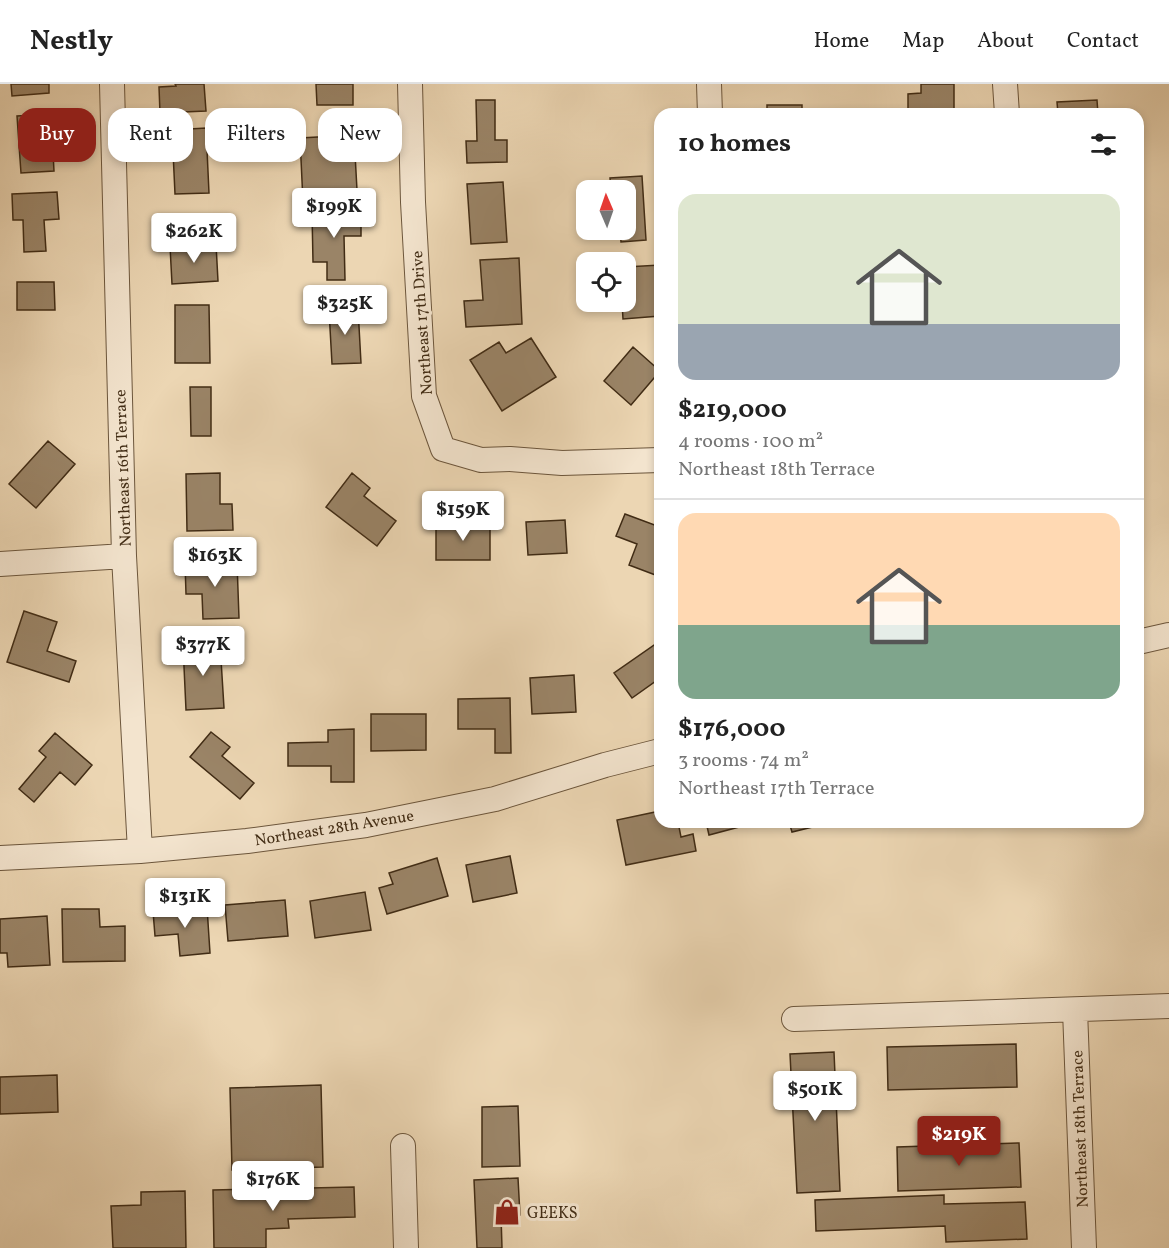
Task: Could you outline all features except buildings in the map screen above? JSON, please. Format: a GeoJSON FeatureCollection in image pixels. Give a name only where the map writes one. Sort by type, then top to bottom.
{"type":"FeatureCollection","features":[{"type":"Feature","properties":{"kind":"street","name":"Northeast 16th Terrace"},"geometry":{"type":"LineString","coordinates":[[112,84],[124,556],[140,851]]}},
{"type":"Feature","properties":{"kind":"street","name":"Northeast 17th Drive"},"geometry":{"type":"LineString","coordinates":[[410,84],[413,202],[424,396],[443,449],[481,460],[510,459],[584,463],[654,460]]}},
{"type":"Feature","properties":{"kind":"street"},"geometry":{"type":"LineString","coordinates":[[709,84],[710,108]]}},
{"type":"Feature","properties":{"kind":"street"},"geometry":{"type":"LineString","coordinates":[[1005,84],[1006,108]]}},
{"type":"Feature","properties":{"kind":"street"},"geometry":{"type":"LineString","coordinates":[[0,564],[124,556]]}},
{"type":"Feature","properties":{"kind":"street"},"geometry":{"type":"LineString","coordinates":[[1144,641],[1169,635]]}},
{"type":"Feature","properties":{"kind":"street","name":"Northeast 28th Avenue"},"geometry":{"type":"LineString","coordinates":[[0,858],[140,851],[247,841],[366,825],[495,799],[654,753]]}},
{"type":"Feature","properties":{"kind":"street"},"geometry":{"type":"LineString","coordinates":[[794,1019],[1169,1006]]}},
{"type":"Feature","properties":{"kind":"street","name":"Northeast 18th Terrace"},"geometry":{"type":"LineString","coordinates":[[1075,1010],[1084,1248]]}},
{"type":"Feature","properties":{"kind":"street"},"geometry":{"type":"LineString","coordinates":[[402,1146],[406,1248]]}},
{"type":"Feature","properties":{"kind":"place","name":"GEEKS"},"geometry":{"type":"Point","coordinates":[507,1212]}}]}
